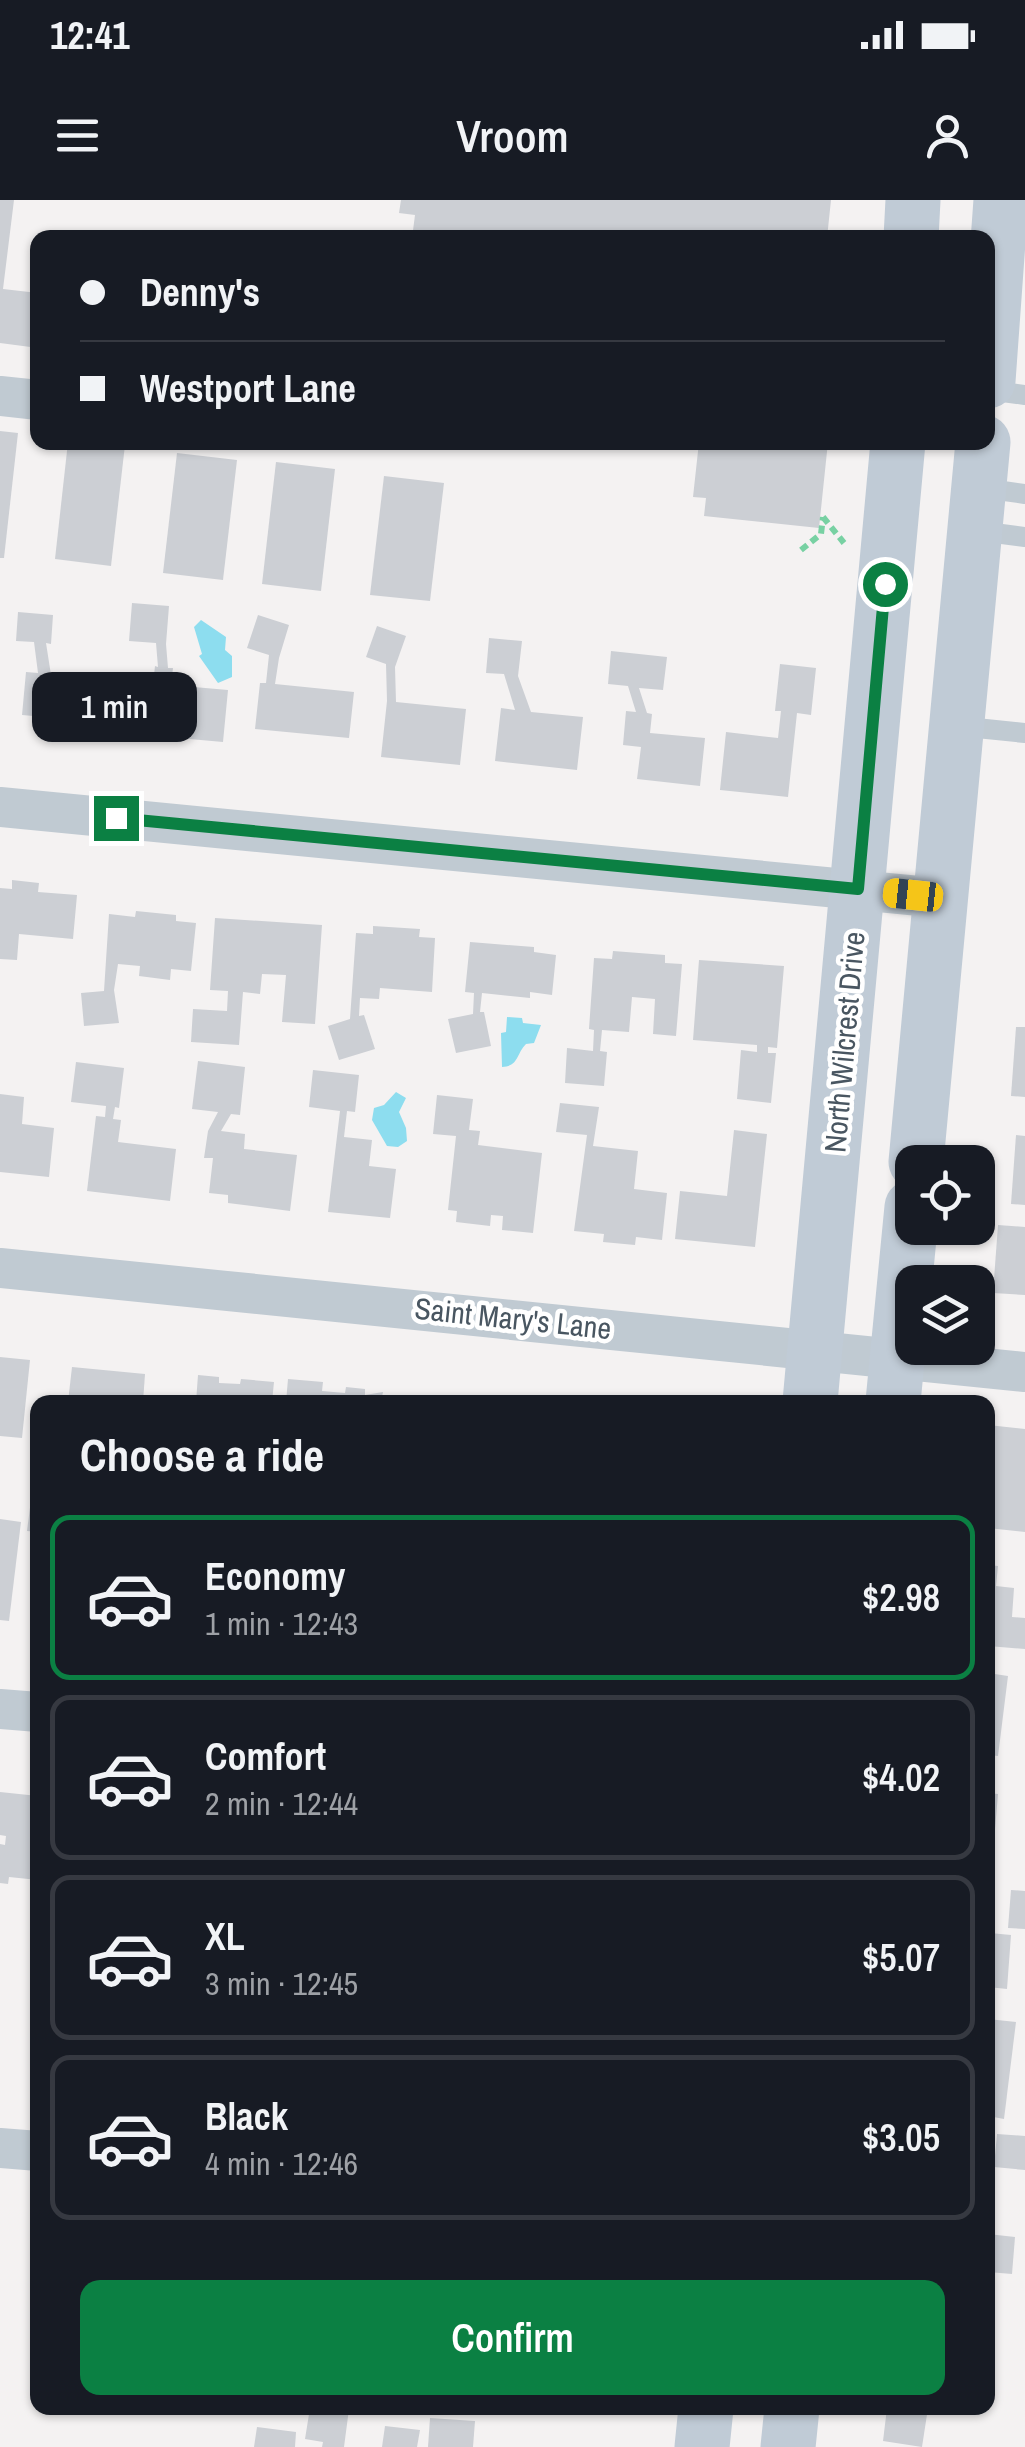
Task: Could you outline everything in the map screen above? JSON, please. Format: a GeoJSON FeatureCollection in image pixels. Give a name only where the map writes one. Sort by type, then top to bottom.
{"type":"FeatureCollection","features":[{"type":"Feature","properties":{"kind":"main road"},"geometry":{"type":"LineString","coordinates":[[911,230],[913,200]]}},
{"type":"Feature","properties":{"kind":"main road"},"geometry":{"type":"LineString","coordinates":[[995,329],[1003,269],[1001,200]]}},
{"type":"Feature","properties":{"kind":"main road","name":"North Wilcrest Drive"},"geometry":{"type":"LineString","coordinates":[[811,1395],[897,450]]}},
{"type":"Feature","properties":{"kind":"main road"},"geometry":{"type":"LineString","coordinates":[[918,1145],[955,726],[998,498]]}},
{"type":"Feature","properties":{"kind":"main road"},"geometry":{"type":"LineString","coordinates":[[896,1380],[908,1245]]}},
{"type":"Feature","properties":{"kind":"main road"},"geometry":{"type":"LineString","coordinates":[[702,2447],[705,2415]]}},
{"type":"Feature","properties":{"kind":"main road"},"geometry":{"type":"LineString","coordinates":[[788,2447],[791,2415]]}},
{"type":"Feature","properties":{"kind":"street"},"geometry":{"type":"LineString","coordinates":[[0,396],[30,399]]}},
{"type":"Feature","properties":{"kind":"street"},"geometry":{"type":"LineString","coordinates":[[0,806],[940,898]]}},
{"type":"Feature","properties":{"kind":"street","name":"Saint Mary's Lane"},"geometry":{"type":"LineString","coordinates":[[0,1268],[816,1348],[896,1380],[1025,1372]]}},
{"type":"Feature","properties":{"kind":"street"},"geometry":{"type":"LineString","coordinates":[[0,1709],[30,1711]]}},
{"type":"Feature","properties":{"kind":"street"},"geometry":{"type":"LineString","coordinates":[[0,2148],[30,2150]]}},
{"type":"Feature","properties":{"kind":"lane"},"geometry":{"type":"LineString","coordinates":[[995,391],[1025,395]]}},
{"type":"Feature","properties":{"kind":"lane"},"geometry":{"type":"LineString","coordinates":[[955,726],[1025,733]]}},
{"type":"Feature","properties":{"kind":"path"},"geometry":{"type":"LineString","coordinates":[[801,550],[821,534],[822,517],[854,555]]}},
{"type":"Feature","properties":{"kind":"water"},"geometry":{"type":"Polygon","coordinates":[[[201,620],[226,637],[225,650],[232,656],[232,677],[218,683],[199,656],[202,654],[194,627],[201,620]]]}},
{"type":"Feature","properties":{"kind":"water"},"geometry":{"type":"Polygon","coordinates":[[[507,1017],[541,1025],[534,1043],[526,1044],[514,1062],[502,1067],[501,1033],[506,1032],[507,1017]]]}},
{"type":"Feature","properties":{"kind":"water"},"geometry":{"type":"Polygon","coordinates":[[[396,1092],[406,1098],[399,1112],[407,1141],[398,1147],[387,1146],[372,1120],[374,1108],[384,1105],[396,1092]]]}},
{"type":"Feature","properties":{"kind":"building"},"geometry":{"type":"Polygon","coordinates":[[[0,200],[14,200],[3,289],[30,292],[30,347],[0,343],[0,200]]]}},
{"type":"Feature","properties":{"kind":"building"},"geometry":{"type":"Polygon","coordinates":[[[401,200],[831,200],[828,230],[413,230],[415,215],[399,213],[401,200]]]}},
{"type":"Feature","properties":{"kind":"building"},"geometry":{"type":"Polygon","coordinates":[[[0,431],[18,433],[4,558],[0,558],[0,431]]]}},
{"type":"Feature","properties":{"kind":"building"},"geometry":{"type":"Polygon","coordinates":[[[67,450],[124,450],[111,566],[55,559],[67,450]]]}},
{"type":"Feature","properties":{"kind":"building"},"geometry":{"type":"Polygon","coordinates":[[[698,450],[827,450],[819,528],[704,516],[706,498],[693,497],[698,450]]]}},
{"type":"Feature","properties":{"kind":"building"},"geometry":{"type":"Polygon","coordinates":[[[177,453],[237,460],[223,580],[163,573],[177,453]]]}},
{"type":"Feature","properties":{"kind":"building"},"geometry":{"type":"Polygon","coordinates":[[[276,462],[335,469],[321,591],[262,584],[276,462]]]}},
{"type":"Feature","properties":{"kind":"building"},"geometry":{"type":"Polygon","coordinates":[[[384,476],[444,483],[430,601],[370,595],[384,476]]]}},
{"type":"Feature","properties":{"kind":"building"},"geometry":{"type":"Polygon","coordinates":[[[132,603],[169,606],[166,644],[168,668],[173,668],[171,685],[228,690],[223,742],[145,735],[149,683],[153,684],[155,666],[158,667],[156,643],[129,641],[132,603]]]}},
{"type":"Feature","properties":{"kind":"building"},"geometry":{"type":"Polygon","coordinates":[[[18,612],[53,615],[51,644],[46,643],[51,675],[106,679],[103,722],[22,715],[26,672],[38,673],[34,642],[16,641],[18,612]]]}},
{"type":"Feature","properties":{"kind":"building"},"geometry":{"type":"Polygon","coordinates":[[[258,615],[289,625],[275,684],[354,692],[349,738],[255,729],[260,683],[266,683],[269,655],[247,648],[258,615]]]}},
{"type":"Feature","properties":{"kind":"building"},"geometry":{"type":"Polygon","coordinates":[[[377,626],[406,636],[395,667],[396,702],[466,709],[460,765],[381,757],[386,664],[366,657],[377,626]]]}},
{"type":"Feature","properties":{"kind":"building"},"geometry":{"type":"Polygon","coordinates":[[[489,638],[522,641],[518,676],[531,712],[583,717],[577,770],[495,761],[501,708],[515,710],[504,674],[486,673],[489,638]]]}},
{"type":"Feature","properties":{"kind":"building"},"geometry":{"type":"Polygon","coordinates":[[[611,651],[667,657],[663,690],[639,688],[647,713],[652,714],[650,733],[705,738],[700,786],[637,779],[641,747],[623,745],[626,711],[636,712],[628,686],[608,684],[611,651]]]}},
{"type":"Feature","properties":{"kind":"building"},"geometry":{"type":"Polygon","coordinates":[[[780,664],[816,668],[811,715],[797,713],[788,797],[720,790],[726,732],[778,738],[781,711],[775,711],[780,664]]]}},
{"type":"Feature","properties":{"kind":"building"},"geometry":{"type":"Polygon","coordinates":[[[12,880],[39,883],[38,892],[77,895],[73,939],[19,934],[17,960],[0,959],[0,888],[12,889],[12,880]]]}},
{"type":"Feature","properties":{"kind":"building"},"geometry":{"type":"Polygon","coordinates":[[[136,911],[176,915],[176,921],[196,923],[191,971],[171,969],[170,980],[139,976],[140,966],[118,964],[114,990],[119,1023],[84,1026],[81,993],[104,991],[109,914],[135,917],[136,911]]]}},
{"type":"Feature","properties":{"kind":"building"},"geometry":{"type":"Polygon","coordinates":[[[215,918],[322,925],[315,1024],[282,1022],[286,975],[262,974],[260,994],[243,992],[239,1045],[191,1042],[193,1009],[227,1011],[228,991],[210,990],[215,918]]]}},
{"type":"Feature","properties":{"kind":"building"},"geometry":{"type":"Polygon","coordinates":[[[373,926],[420,929],[419,937],[435,938],[432,992],[380,988],[379,999],[360,998],[359,1016],[364,1015],[375,1049],[339,1060],[328,1026],[350,1019],[356,933],[373,934],[373,926]]]}},
{"type":"Feature","properties":{"kind":"building"},"geometry":{"type":"Polygon","coordinates":[[[470,942],[534,947],[534,952],[556,955],[552,995],[530,992],[530,998],[482,993],[480,1012],[484,1012],[491,1046],[456,1053],[448,1019],[473,1014],[474,993],[465,992],[470,942]]]}},
{"type":"Feature","properties":{"kind":"building"},"geometry":{"type":"Polygon","coordinates":[[[613,951],[665,955],[665,963],[682,964],[676,1036],[653,1034],[655,999],[632,997],[629,1032],[602,1030],[600,1051],[607,1052],[604,1086],[565,1083],[567,1048],[593,1051],[594,1030],[589,1029],[594,958],[612,959],[613,951]]]}},
{"type":"Feature","properties":{"kind":"building"},"geometry":{"type":"Polygon","coordinates":[[[699,960],[784,966],[777,1048],[768,1047],[768,1053],[776,1053],[771,1103],[737,1099],[741,1050],[757,1052],[757,1045],[693,1040],[699,960]]]}},
{"type":"Feature","properties":{"kind":"building"},"geometry":{"type":"Polygon","coordinates":[[[1016,1027],[1025,1027],[1025,1097],[1011,1096],[1016,1027]]]}},
{"type":"Feature","properties":{"kind":"building"},"geometry":{"type":"Polygon","coordinates":[[[198,1061],[245,1067],[240,1115],[231,1114],[221,1131],[245,1134],[244,1149],[297,1155],[290,1211],[228,1203],[228,1195],[209,1193],[213,1158],[204,1158],[208,1131],[218,1112],[192,1109],[198,1061]]]}},
{"type":"Feature","properties":{"kind":"building"},"geometry":{"type":"Polygon","coordinates":[[[76,1062],[124,1068],[119,1108],[115,1107],[113,1119],[121,1120],[118,1142],[176,1149],[170,1201],[87,1191],[96,1116],[105,1117],[106,1106],[71,1102],[76,1062]]]}},
{"type":"Feature","properties":{"kind":"building"},"geometry":{"type":"Polygon","coordinates":[[[313,1070],[359,1075],[355,1112],[347,1111],[344,1137],[372,1140],[369,1166],[396,1169],[390,1218],[328,1212],[340,1111],[309,1107],[313,1070]]]}},
{"type":"Feature","properties":{"kind":"building"},"geometry":{"type":"Polygon","coordinates":[[[0,1094],[24,1097],[22,1124],[54,1128],[49,1177],[0,1172],[0,1094]]]}},
{"type":"Feature","properties":{"kind":"building"},"geometry":{"type":"Polygon","coordinates":[[[437,1095],[473,1099],[469,1130],[480,1131],[478,1145],[542,1153],[533,1233],[502,1230],[503,1216],[491,1215],[490,1226],[456,1222],[457,1211],[448,1210],[456,1136],[433,1134],[437,1095]]]}},
{"type":"Feature","properties":{"kind":"building"},"geometry":{"type":"Polygon","coordinates":[[[560,1103],[599,1107],[593,1146],[638,1151],[634,1189],[667,1193],[662,1240],[636,1237],[635,1245],[603,1242],[604,1234],[574,1231],[587,1135],[556,1132],[560,1103]]]}},
{"type":"Feature","properties":{"kind":"building"},"geometry":{"type":"Polygon","coordinates":[[[734,1130],[767,1134],[755,1247],[675,1239],[680,1191],[727,1196],[734,1130]]]}},
{"type":"Feature","properties":{"kind":"building"},"geometry":{"type":"Polygon","coordinates":[[[1016,1135],[1025,1136],[1025,1205],[1011,1204],[1016,1135]]]}},
{"type":"Feature","properties":{"kind":"building"},"geometry":{"type":"Polygon","coordinates":[[[998,1225],[1025,1227],[1025,1295],[995,1293],[998,1225]]]}},
{"type":"Feature","properties":{"kind":"building"},"geometry":{"type":"Polygon","coordinates":[[[0,1357],[30,1360],[22,1438],[0,1436],[0,1357]]]}},
{"type":"Feature","properties":{"kind":"building"},"geometry":{"type":"Polygon","coordinates":[[[72,1367],[145,1374],[144,1395],[69,1395],[72,1367]]]}},
{"type":"Feature","properties":{"kind":"building"},"geometry":{"type":"Polygon","coordinates":[[[198,1375],[219,1377],[219,1383],[240,1384],[241,1379],[274,1382],[273,1395],[197,1395],[198,1375]]]}},
{"type":"Feature","properties":{"kind":"building"},"geometry":{"type":"Polygon","coordinates":[[[288,1379],[323,1382],[322,1391],[345,1393],[346,1387],[365,1389],[365,1395],[287,1395],[288,1379]]]}},
{"type":"Feature","properties":{"kind":"building"},"geometry":{"type":"Polygon","coordinates":[[[995,1426],[1025,1429],[1025,1532],[995,1529],[995,1426]]]}},
{"type":"Feature","properties":{"kind":"building"},"geometry":{"type":"Polygon","coordinates":[[[0,1519],[21,1522],[9,1621],[0,1620],[0,1519]]]}},
{"type":"Feature","properties":{"kind":"building"},"geometry":{"type":"Polygon","coordinates":[[[995,1566],[996,1586],[1014,1588],[1012,1617],[1025,1618],[1025,1649],[995,1647],[995,1566]]]}},
{"type":"Feature","properties":{"kind":"building"},"geometry":{"type":"Polygon","coordinates":[[[995,1674],[1008,1676],[998,1756],[995,1756],[995,1674]]]}},
{"type":"Feature","properties":{"kind":"building"},"geometry":{"type":"Polygon","coordinates":[[[0,1792],[30,1795],[30,1879],[9,1877],[8,1884],[0,1883],[0,1844],[5,1845],[6,1836],[0,1835],[0,1792]]]}},
{"type":"Feature","properties":{"kind":"building"},"geometry":{"type":"Polygon","coordinates":[[[1011,1890],[1025,1891],[1025,1929],[1008,1928],[1011,1890]]]}},
{"type":"Feature","properties":{"kind":"building"},"geometry":{"type":"Polygon","coordinates":[[[995,1933],[1011,1935],[1007,1989],[995,1988],[995,1933]]]}},
{"type":"Feature","properties":{"kind":"building"},"geometry":{"type":"Polygon","coordinates":[[[995,2020],[1016,2022],[1004,2119],[995,2117],[995,2020]]]}},
{"type":"Feature","properties":{"kind":"building"},"geometry":{"type":"Polygon","coordinates":[[[997,2134],[1025,2136],[1025,2170],[995,2167],[997,2134]]]}},
{"type":"Feature","properties":{"kind":"building"},"geometry":{"type":"Polygon","coordinates":[[[995,2235],[1015,2237],[1012,2274],[995,2273],[995,2235]]]}},
{"type":"Feature","properties":{"kind":"building"},"geometry":{"type":"Polygon","coordinates":[[[309,2415],[348,2415],[344,2447],[322,2447],[323,2442],[305,2439],[309,2415]]]}},
{"type":"Feature","properties":{"kind":"building"},"geometry":{"type":"Polygon","coordinates":[[[886,2415],[927,2415],[922,2447],[883,2441],[886,2415]]]}},
{"type":"Feature","properties":{"kind":"building"},"geometry":{"type":"Polygon","coordinates":[[[430,2418],[475,2421],[473,2447],[428,2447],[430,2418]]]}},
{"type":"Feature","properties":{"kind":"building"},"geometry":{"type":"Polygon","coordinates":[[[385,2426],[420,2430],[417,2447],[382,2447],[385,2426]]]}},
{"type":"Feature","properties":{"kind":"building"},"geometry":{"type":"Polygon","coordinates":[[[257,2427],[296,2432],[295,2447],[254,2447],[257,2427]]]}},
{"type":"Feature","properties":{"kind":"route"},"geometry":{"type":"LineString","coordinates":[[116,818],[858,889],[885,584]]}}]}
